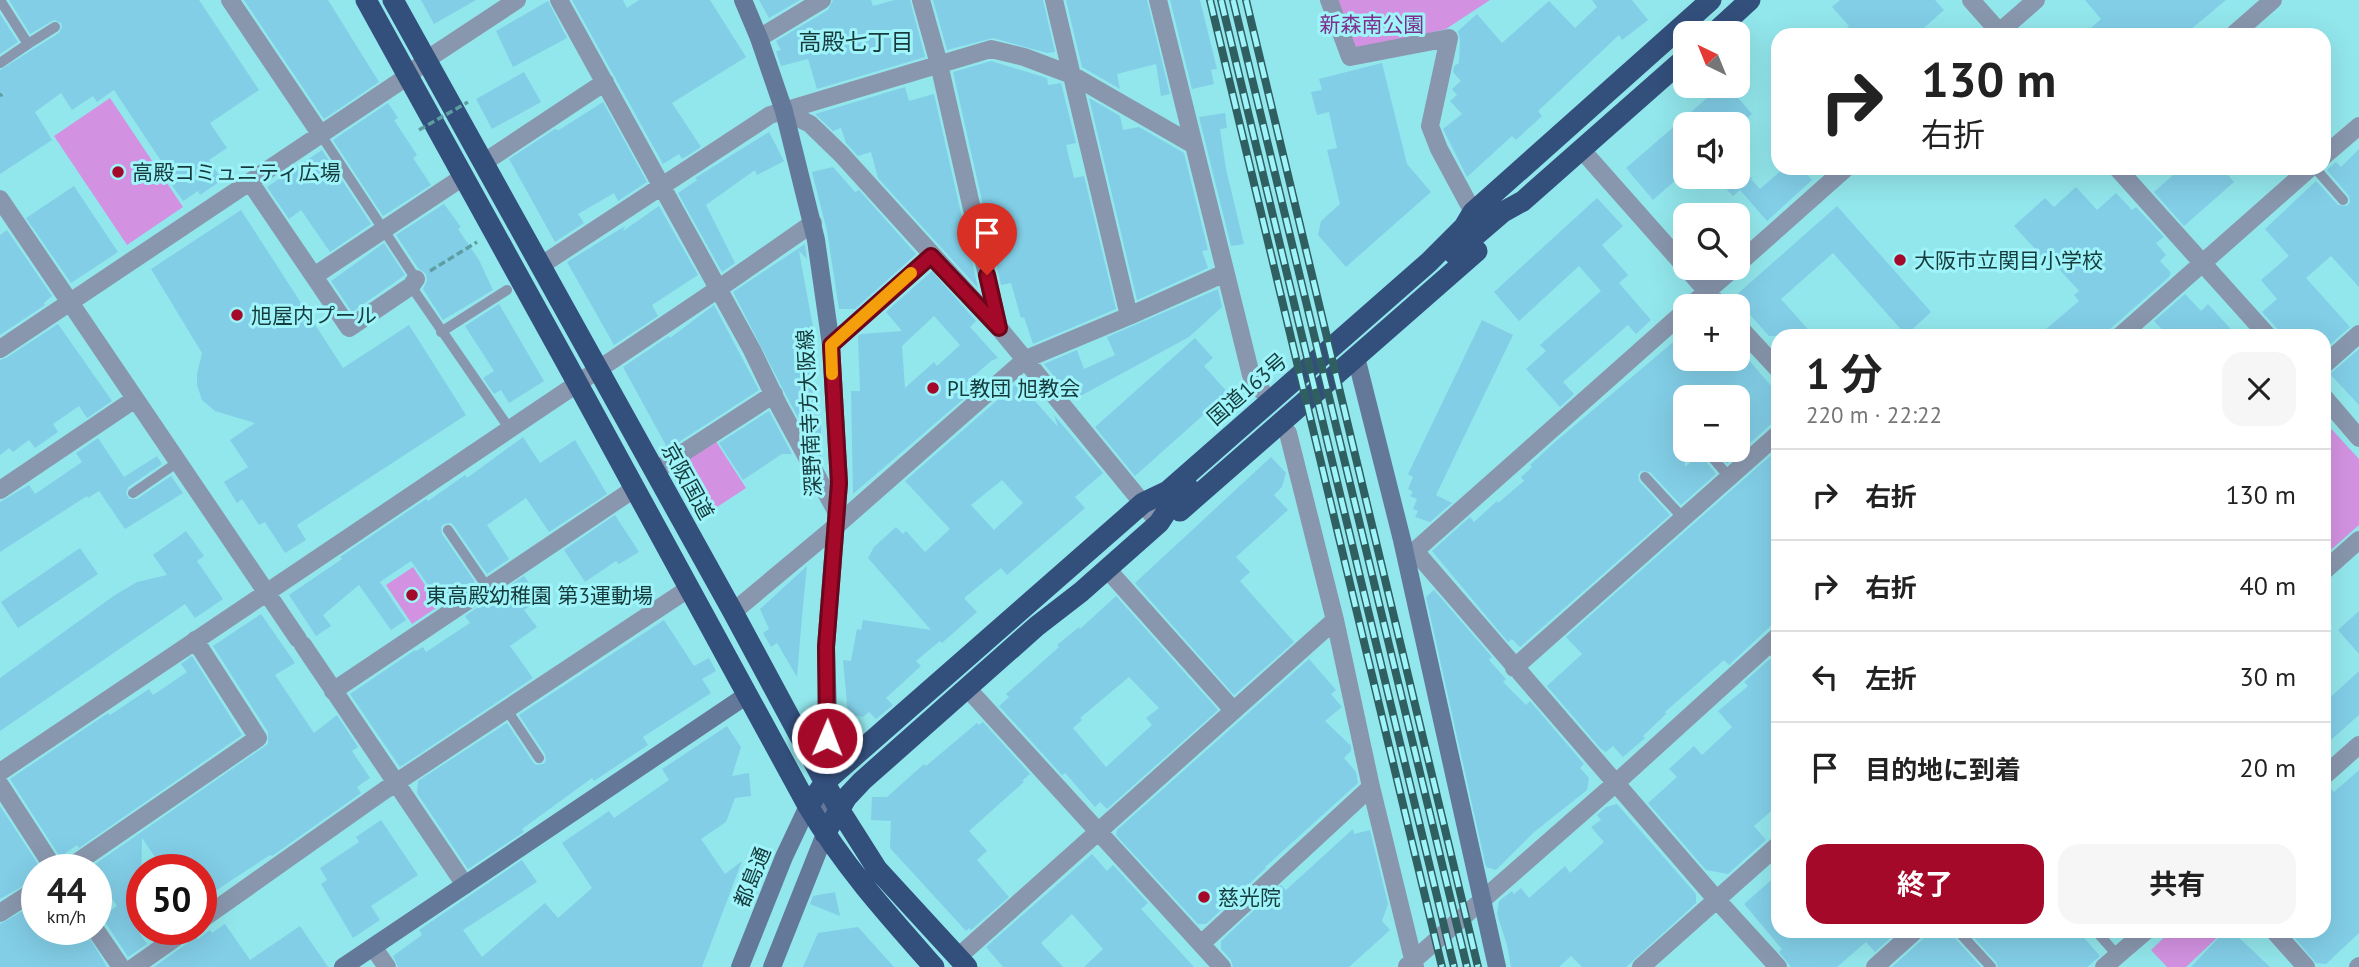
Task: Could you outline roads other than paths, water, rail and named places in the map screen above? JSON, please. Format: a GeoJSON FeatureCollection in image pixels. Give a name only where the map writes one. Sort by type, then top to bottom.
{"type":"FeatureCollection","features":[{"type":"Feature","properties":{"kind":"highway"},"geometry":{"type":"LineString","coordinates":[[366,0],[808,806],[861,884],[934,967]]}},
{"type":"Feature","properties":{"kind":"highway","name":"京阪国道"},"geometry":{"type":"LineString","coordinates":[[393,0],[733,612],[839,809],[877,869],[962,962]]}},
{"type":"Feature","properties":{"kind":"highway","name":"国道163号"},"geometry":{"type":"LineString","coordinates":[[808,806],[826,781],[1143,503],[1168,491],[1418,271],[1464,227],[1473,212],[1710,0]]}},
{"type":"Feature","properties":{"kind":"highway"},"geometry":{"type":"LineString","coordinates":[[1726,21],[1749,0]]}},
{"type":"Feature","properties":{"kind":"highway","name":"国道163号"},"geometry":{"type":"LineString","coordinates":[[825,834],[847,796],[862,781],[1037,626],[1082,592],[1159,523],[1175,499],[1503,212],[1523,201],[1673,68]]}},
{"type":"Feature","properties":{"kind":"highway"},"geometry":{"type":"LineString","coordinates":[[1159,523],[1184,509],[1511,220],[1523,201]]}},
{"type":"Feature","properties":{"kind":"highway"},"geometry":{"type":"LineString","coordinates":[[1143,503],[1159,481],[1457,219],[1473,212]]}},
{"type":"Feature","properties":{"kind":"street"},"geometry":{"type":"LineString","coordinates":[[230,0],[321,135]]}},
{"type":"Feature","properties":{"kind":"street"},"geometry":{"type":"LineString","coordinates":[[0,349],[321,135],[408,76],[426,60],[517,0]]}},
{"type":"Feature","properties":{"kind":"street"},"geometry":{"type":"LineString","coordinates":[[559,0],[718,289],[836,519]]}},
{"type":"Feature","properties":{"kind":"street","name":"深野南寺方大阪線"},"geometry":{"type":"LineString","coordinates":[[743,0],[784,111],[813,223],[831,345],[839,483],[826,647],[828,716],[825,834]]}},
{"type":"Feature","properties":{"kind":"street"},"geometry":{"type":"LineString","coordinates":[[759,38],[822,0]]}},
{"type":"Feature","properties":{"kind":"street"},"geometry":{"type":"LineString","coordinates":[[921,0],[939,64],[999,328]]}},
{"type":"Feature","properties":{"kind":"street"},"geometry":{"type":"LineString","coordinates":[[1054,0],[1129,316]]}},
{"type":"Feature","properties":{"kind":"street"},"geometry":{"type":"LineString","coordinates":[[1158,0],[1251,375],[1262,391]]}},
{"type":"Feature","properties":{"kind":"street"},"geometry":{"type":"LineString","coordinates":[[1329,0],[1350,57],[1449,38],[1430,126],[1439,149],[1473,212]]}},
{"type":"Feature","properties":{"kind":"street"},"geometry":{"type":"LineString","coordinates":[[1710,0],[1718,21]]}},
{"type":"Feature","properties":{"kind":"street"},"geometry":{"type":"LineString","coordinates":[[1971,0],[1994,28]]}},
{"type":"Feature","properties":{"kind":"street"},"geometry":{"type":"LineString","coordinates":[[2006,28],[2036,0]]}},
{"type":"Feature","properties":{"kind":"street"},"geometry":{"type":"LineString","coordinates":[[2241,28],[2273,0]]}},
{"type":"Feature","properties":{"kind":"street"},"geometry":{"type":"LineString","coordinates":[[540,266],[769,115],[991,49],[1024,57],[1072,75],[1192,144]]}},
{"type":"Feature","properties":{"kind":"street"},"geometry":{"type":"LineString","coordinates":[[484,163],[605,82]]}},
{"type":"Feature","properties":{"kind":"street"},"geometry":{"type":"LineString","coordinates":[[784,111],[810,124],[841,154],[1026,359],[1159,523]]}},
{"type":"Feature","properties":{"kind":"street"},"geometry":{"type":"LineString","coordinates":[[2331,150],[2359,126]]}},
{"type":"Feature","properties":{"kind":"street"},"geometry":{"type":"LineString","coordinates":[[1581,149],[1706,292]]}},
{"type":"Feature","properties":{"kind":"street"},"geometry":{"type":"LineString","coordinates":[[1750,253],[1838,175]]}},
{"type":"Feature","properties":{"kind":"street"},"geometry":{"type":"LineString","coordinates":[[2123,175],[2261,329]]}},
{"type":"Feature","properties":{"kind":"street"},"geometry":{"type":"LineString","coordinates":[[2128,329],[2304,175]]}},
{"type":"Feature","properties":{"kind":"street"},"geometry":{"type":"LineString","coordinates":[[314,275],[463,177]]}},
{"type":"Feature","properties":{"kind":"street"},"geometry":{"type":"LineString","coordinates":[[250,182],[349,328],[414,282]]}},
{"type":"Feature","properties":{"kind":"street"},"geometry":{"type":"LineString","coordinates":[[2,205],[465,885]]}},
{"type":"Feature","properties":{"kind":"street"},"geometry":{"type":"LineString","coordinates":[[0,772],[813,223]]}},
{"type":"Feature","properties":{"kind":"street"},"geometry":{"type":"LineString","coordinates":[[831,345],[931,256]]}},
{"type":"Feature","properties":{"kind":"street"},"geometry":{"type":"LineString","coordinates":[[733,612],[836,519],[1026,359],[1225,273]]}},
{"type":"Feature","properties":{"kind":"street"},"geometry":{"type":"LineString","coordinates":[[1704,294],[1720,280]]}},
{"type":"Feature","properties":{"kind":"street"},"geometry":{"type":"LineString","coordinates":[[1410,555],[1673,322]]}},
{"type":"Feature","properties":{"kind":"street"},"geometry":{"type":"LineString","coordinates":[[2331,359],[2359,334]]}},
{"type":"Feature","properties":{"kind":"street"},"geometry":{"type":"LineString","coordinates":[[1750,339],[1771,361]]}},
{"type":"Feature","properties":{"kind":"street"},"geometry":{"type":"LineString","coordinates":[[1356,357],[1410,555],[1497,967]]}},
{"type":"Feature","properties":{"kind":"street"},"geometry":{"type":"LineString","coordinates":[[655,471],[774,394]]}},
{"type":"Feature","properties":{"kind":"street"},"geometry":{"type":"LineString","coordinates":[[0,490],[135,399]]}},
{"type":"Feature","properties":{"kind":"street"},"geometry":{"type":"LineString","coordinates":[[2331,405],[2359,438]]}},
{"type":"Feature","properties":{"kind":"street"},"geometry":{"type":"LineString","coordinates":[[1279,425],[1288,433],[1335,620],[1412,965],[1481,901],[1771,649]]}},
{"type":"Feature","properties":{"kind":"street"},"geometry":{"type":"LineString","coordinates":[[1514,668],[1771,440]]}},
{"type":"Feature","properties":{"kind":"street"},"geometry":{"type":"LineString","coordinates":[[333,691],[634,489]]}},
{"type":"Feature","properties":{"kind":"street"},"geometry":{"type":"LineString","coordinates":[[2331,565],[2359,540]]}},
{"type":"Feature","properties":{"kind":"street"},"geometry":{"type":"LineString","coordinates":[[1410,555],[1617,782],[1716,899],[1778,967]]}},
{"type":"Feature","properties":{"kind":"street"},"geometry":{"type":"LineString","coordinates":[[1107,569],[1233,710]]}},
{"type":"Feature","properties":{"kind":"street"},"geometry":{"type":"LineString","coordinates":[[217,909],[396,783],[688,589]]}},
{"type":"Feature","properties":{"kind":"street"},"geometry":{"type":"LineString","coordinates":[[962,962],[1096,831],[1335,620]]}},
{"type":"Feature","properties":{"kind":"street"},"geometry":{"type":"LineString","coordinates":[[89,854],[258,738],[195,640]]}},
{"type":"Feature","properties":{"kind":"street"},"geometry":{"type":"LineString","coordinates":[[967,688],[1222,967]]}},
{"type":"Feature","properties":{"kind":"street"},"geometry":{"type":"LineString","coordinates":[[343,967],[747,695]]}},
{"type":"Feature","properties":{"kind":"street"},"geometry":{"type":"LineString","coordinates":[[2331,770],[2359,745]]}},
{"type":"Feature","properties":{"kind":"street"},"geometry":{"type":"LineString","coordinates":[[0,785],[45,854]]}},
{"type":"Feature","properties":{"kind":"street"},"geometry":{"type":"LineString","coordinates":[[1200,944],[1371,787]]}},
{"type":"Feature","properties":{"kind":"street","name":"都島通"},"geometry":{"type":"LineString","coordinates":[[740,967],[784,857],[808,806]]}},
{"type":"Feature","properties":{"kind":"street"},"geometry":{"type":"LineString","coordinates":[[772,967],[825,834]]}},
{"type":"Feature","properties":{"kind":"street"},"geometry":{"type":"LineString","coordinates":[[1641,967],[1771,851]]}},
{"type":"Feature","properties":{"kind":"street"},"geometry":{"type":"LineString","coordinates":[[0,913],[21,899]]}},
{"type":"Feature","properties":{"kind":"street"},"geometry":{"type":"LineString","coordinates":[[1875,967],[1907,938]]}},
{"type":"Feature","properties":{"kind":"street"},"geometry":{"type":"LineString","coordinates":[[2110,961],[2138,938]]}},
{"type":"Feature","properties":{"kind":"street"},"geometry":{"type":"LineString","coordinates":[[2280,938],[2306,967]]}},
{"type":"Feature","properties":{"kind":"street"},"geometry":{"type":"LineString","coordinates":[[105,945],[121,967]]}},
{"type":"Feature","properties":{"kind":"street"},"geometry":{"type":"LineString","coordinates":[[134,967],[165,945]]}},
{"type":"Feature","properties":{"kind":"street"},"geometry":{"type":"LineString","coordinates":[[373,947],[387,967]]}},
{"type":"Feature","properties":{"kind":"lane"},"geometry":{"type":"LineString","coordinates":[[0,0],[28,44]]}},
{"type":"Feature","properties":{"kind":"lane"},"geometry":{"type":"LineString","coordinates":[[0,63],[55,27]]}},
{"type":"Feature","properties":{"kind":"lane"},"geometry":{"type":"LineString","coordinates":[[321,135],[384,231],[441,332],[509,428]]}},
{"type":"Feature","properties":{"kind":"lane"},"geometry":{"type":"LineString","coordinates":[[2319,175],[2343,201]]}},
{"type":"Feature","properties":{"kind":"lane"},"geometry":{"type":"LineString","coordinates":[[441,332],[507,290]]}},
{"type":"Feature","properties":{"kind":"lane"},"geometry":{"type":"LineString","coordinates":[[1716,462],[1729,477]]}},
{"type":"Feature","properties":{"kind":"lane"},"geometry":{"type":"LineString","coordinates":[[133,493],[178,463]]}},
{"type":"Feature","properties":{"kind":"lane"},"geometry":{"type":"LineString","coordinates":[[1645,477],[1683,518]]}},
{"type":"Feature","properties":{"kind":"lane"},"geometry":{"type":"LineString","coordinates":[[448,530],[487,587]]}},
{"type":"Feature","properties":{"kind":"lane"},"geometry":{"type":"LineString","coordinates":[[507,710],[539,758]]}},
{"type":"Feature","properties":{"kind":"lane"},"geometry":{"type":"LineString","coordinates":[[1964,938],[1991,967]]}},
{"type":"Feature","properties":{"kind":"lane"},"geometry":{"type":"LineString","coordinates":[[2099,938],[2110,961]]}},
{"type":"Feature","properties":{"kind":"railway"},"geometry":{"type":"LineString","coordinates":[[1210,0],[1442,967]]}},
{"type":"Feature","properties":{"kind":"railway"},"geometry":{"type":"LineString","coordinates":[[1221,0],[1454,967]]}},
{"type":"Feature","properties":{"kind":"railway"},"geometry":{"type":"LineString","coordinates":[[1233,0],[1467,967]]}},
{"type":"Feature","properties":{"kind":"railway"},"geometry":{"type":"LineString","coordinates":[[1246,0],[1478,967]]}},
{"type":"Feature","properties":{"kind":"place","name":"高殿コミュニティ広場"},"geometry":{"type":"Point","coordinates":[118,172]}},
{"type":"Feature","properties":{"kind":"place","name":"大阪市立関目小学校"},"geometry":{"type":"Point","coordinates":[1900,260]}},
{"type":"Feature","properties":{"kind":"place","name":"旭屋内プール"},"geometry":{"type":"Point","coordinates":[237,315]}},
{"type":"Feature","properties":{"kind":"place","name":"PL教団 旭教会"},"geometry":{"type":"Point","coordinates":[933,388]}},
{"type":"Feature","properties":{"kind":"place","name":"東高殿幼稚園 第3運動場"},"geometry":{"type":"Point","coordinates":[412,595]}},
{"type":"Feature","properties":{"kind":"place","name":"慈光院"},"geometry":{"type":"Point","coordinates":[1204,897]}},
{"type":"Feature","properties":{"kind":"district","name":"高殿七丁目"},"geometry":{"type":"Point","coordinates":[856,41]}},
{"type":"Feature","properties":{"kind":"park label","name":"新森南公園"},"geometry":{"type":"Point","coordinates":[1372,24]}}]}
